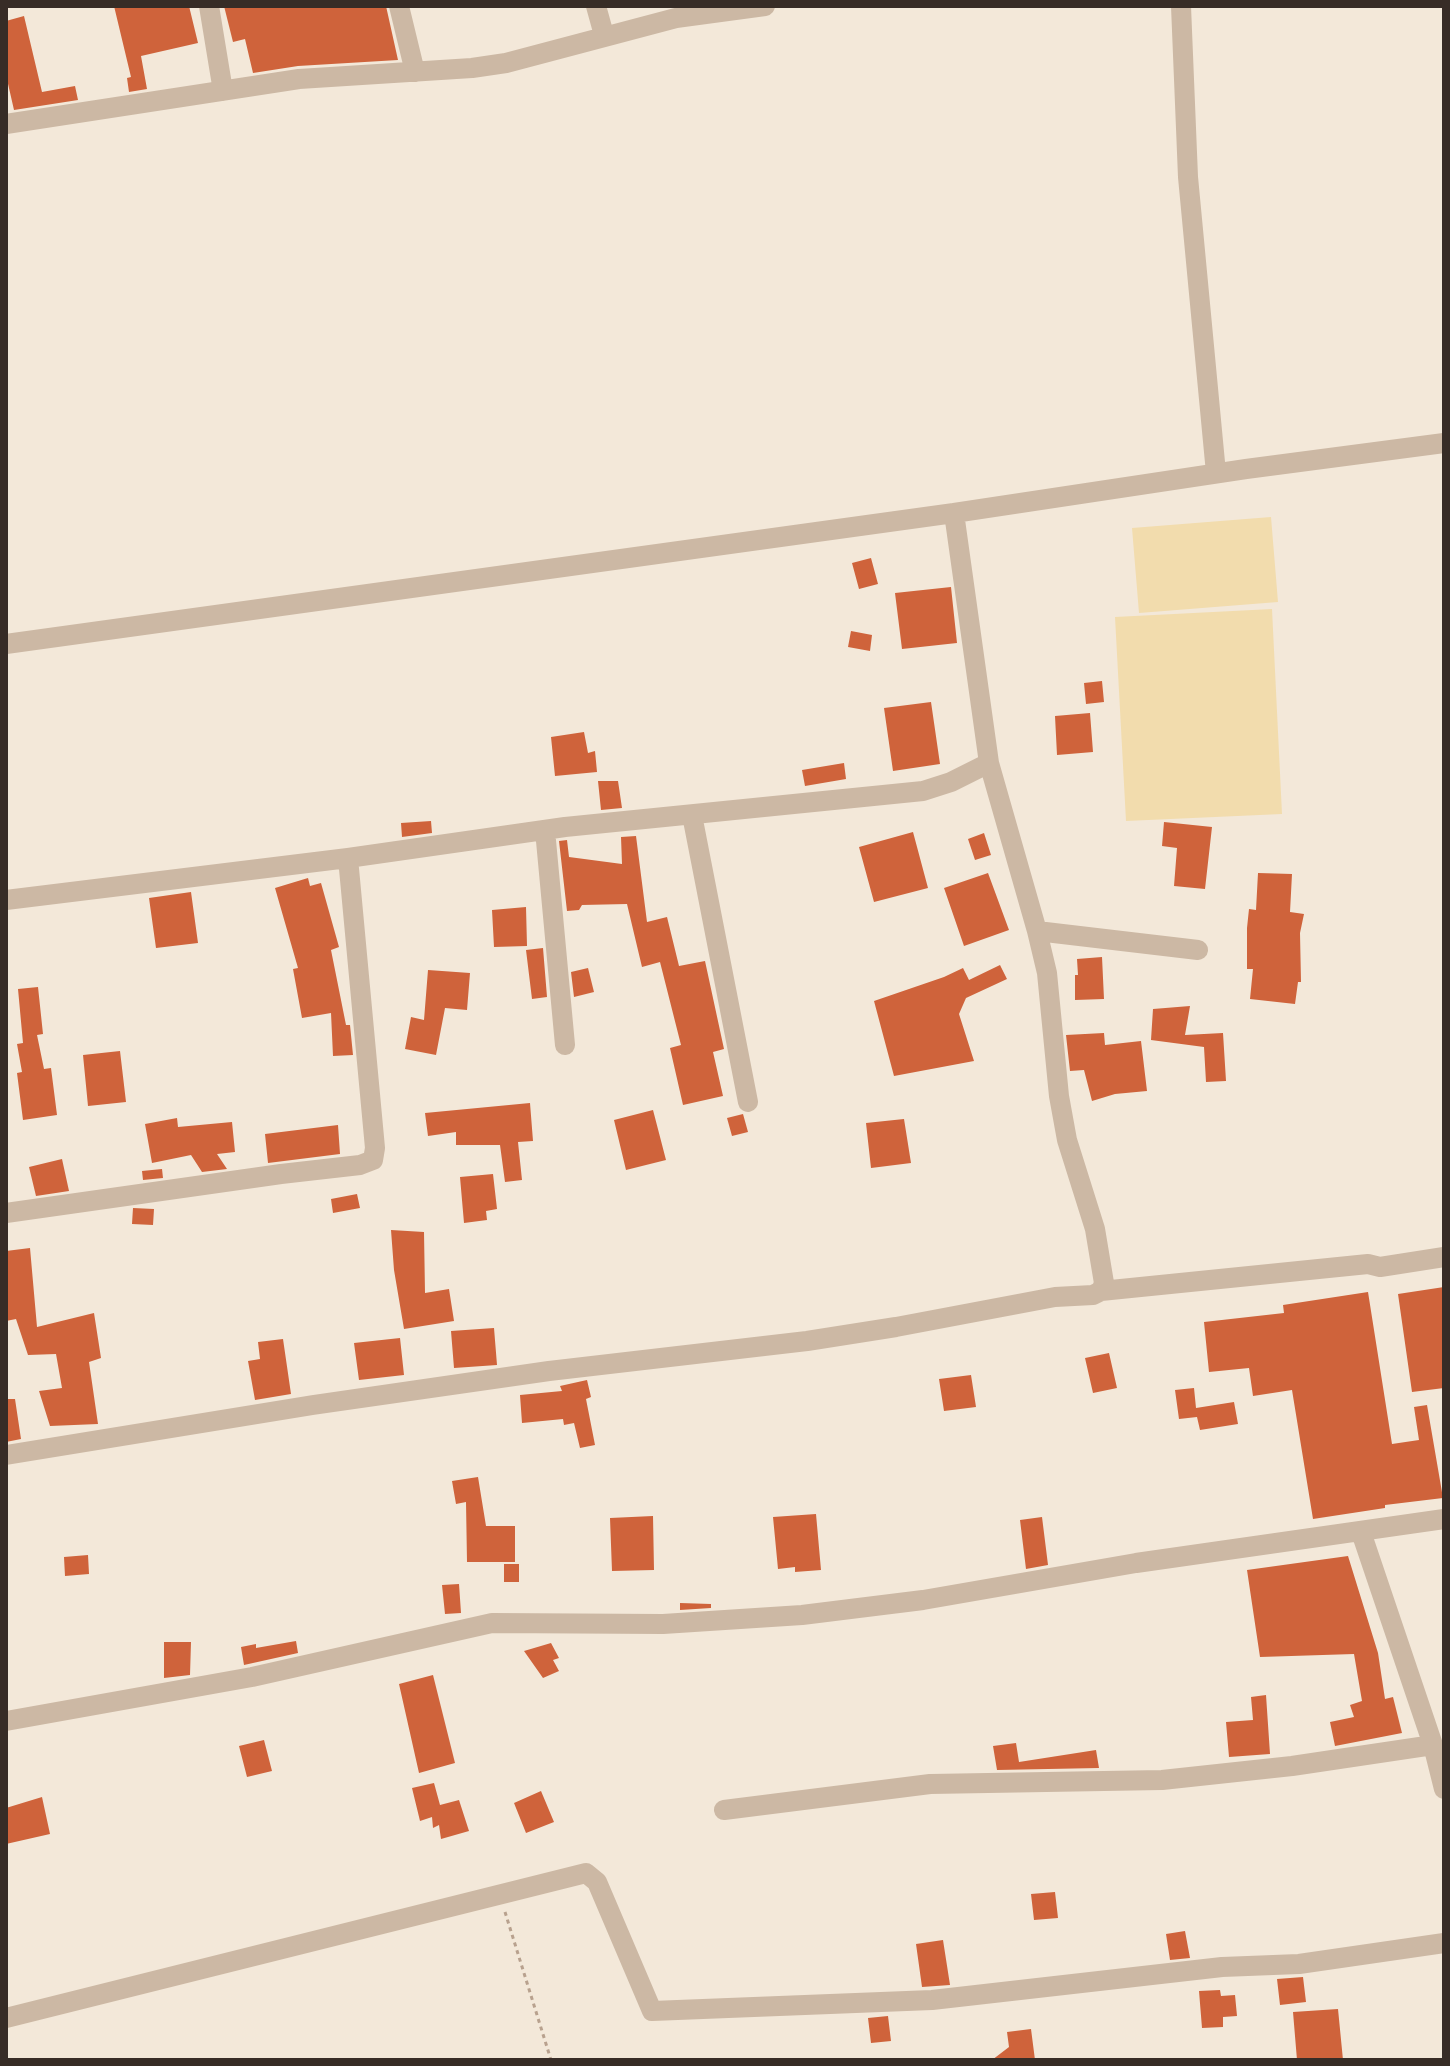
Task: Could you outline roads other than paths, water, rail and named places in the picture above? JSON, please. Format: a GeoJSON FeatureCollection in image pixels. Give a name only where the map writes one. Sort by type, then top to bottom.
{"type":"FeatureCollection","features":[{"type":"Feature","properties":{"kind":"street"},"geometry":{"type":"LineString","coordinates":[[209,6],[223,91]]}},
{"type":"Feature","properties":{"kind":"street"},"geometry":{"type":"LineString","coordinates":[[399,6],[415,72]]}},
{"type":"Feature","properties":{"kind":"street"},"geometry":{"type":"LineString","coordinates":[[596,6],[604,35]]}},
{"type":"Feature","properties":{"kind":"street"},"geometry":{"type":"LineString","coordinates":[[6,124],[299,79],[506,63],[676,18],[765,6]]}},
{"type":"Feature","properties":{"kind":"street"},"geometry":{"type":"LineString","coordinates":[[1181,6],[1188,177],[1216,473]]}},
{"type":"Feature","properties":{"kind":"street"},"geometry":{"type":"LineString","coordinates":[[6,644],[1444,443]]}},
{"type":"Feature","properties":{"kind":"street"},"geometry":{"type":"LineString","coordinates":[[954,513],[989,763],[1047,973],[1059,1096],[1067,1140],[1095,1229],[1104,1283],[1101,1291]]}},
{"type":"Feature","properties":{"kind":"street"},"geometry":{"type":"LineString","coordinates":[[6,900],[545,830],[923,791],[951,782],[989,763]]}},
{"type":"Feature","properties":{"kind":"street"},"geometry":{"type":"LineString","coordinates":[[692,815],[748,1102]]}},
{"type":"Feature","properties":{"kind":"street"},"geometry":{"type":"LineString","coordinates":[[545,830],[565,1045]]}},
{"type":"Feature","properties":{"kind":"street"},"geometry":{"type":"LineString","coordinates":[[6,1213],[360,1165],[373,1160],[374,1135],[348,858]]}},
{"type":"Feature","properties":{"kind":"street"},"geometry":{"type":"LineString","coordinates":[[1037,931],[1198,950]]}},
{"type":"Feature","properties":{"kind":"street"},"geometry":{"type":"LineString","coordinates":[[6,1455],[313,1405],[518,1376],[807,1341],[1055,1297],[1368,1264],[1380,1267],[1444,1257]]}},
{"type":"Feature","properties":{"kind":"street"},"geometry":{"type":"LineString","coordinates":[[6,1721],[252,1677],[492,1623],[663,1624],[802,1615],[923,1600],[1136,1563],[1444,1519]]}},
{"type":"Feature","properties":{"kind":"street"},"geometry":{"type":"LineString","coordinates":[[1361,1532],[1433,1745],[1444,1789]]}},
{"type":"Feature","properties":{"kind":"street"},"geometry":{"type":"LineString","coordinates":[[724,1810],[930,1784],[1162,1780],[1292,1766],[1433,1745]]}},
{"type":"Feature","properties":{"kind":"street"},"geometry":{"type":"LineString","coordinates":[[6,2018],[586,1873],[597,1882],[652,2011],[932,2000],[1222,1967],[1299,1964],[1444,1943]]}}]}
